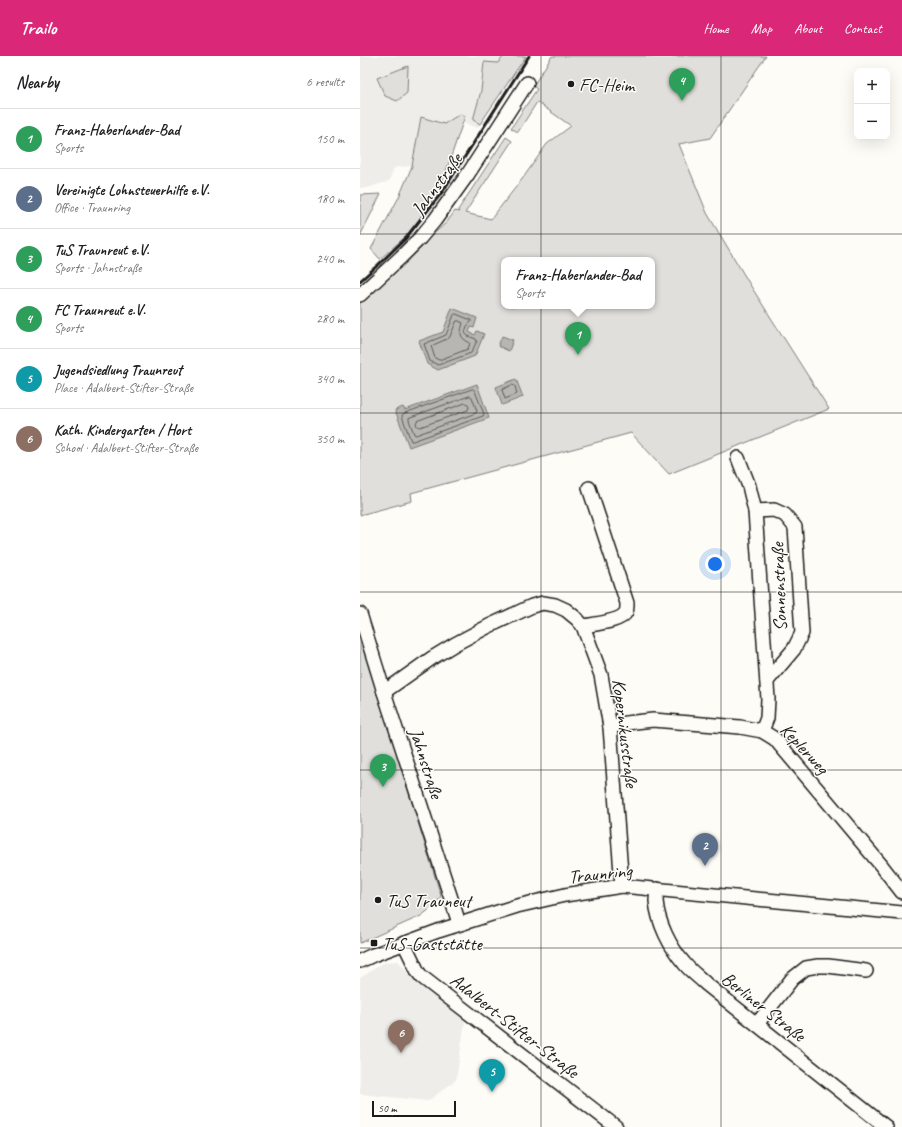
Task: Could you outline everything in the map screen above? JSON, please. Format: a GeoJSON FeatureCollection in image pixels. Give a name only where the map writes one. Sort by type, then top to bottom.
{"type":"FeatureCollection","features":[{"type":"Feature","properties":{"kind":"street","name":"Jahnstraße"},"geometry":{"type":"LineString","coordinates":[[360,295],[401,257],[435,220],[464,180],[527,83]]}},
{"type":"Feature","properties":{"kind":"street","name":"Sonnenstraße"},"geometry":{"type":"LineString","coordinates":[[738,458],[749,486],[755,511],[768,699],[767,718],[762,731]]}},
{"type":"Feature","properties":{"kind":"street"},"geometry":{"type":"LineString","coordinates":[[583,626],[615,620],[621,617],[626,612],[627,602],[589,488]]}},
{"type":"Feature","properties":{"kind":"street","name":"Sonnenstraße"},"geometry":{"type":"LineString","coordinates":[[755,511],[774,510],[785,515],[794,527],[802,633],[794,649],[767,681]]}},
{"type":"Feature","properties":{"kind":"street","name":"Kopernikusstraße"},"geometry":{"type":"LineString","coordinates":[[384,692],[432,658],[455,644],[532,606],[543,603],[555,605],[566,610],[583,626],[601,675],[610,726],[622,886]]}},
{"type":"Feature","properties":{"kind":"street","name":"Jahnstraße"},"geometry":{"type":"LineString","coordinates":[[360,614],[459,923]]}},
{"type":"Feature","properties":{"kind":"street","name":"Keplerweg"},"geometry":{"type":"LineString","coordinates":[[610,726],[653,720],[740,727],[762,731],[775,740],[902,892]]}},
{"type":"Feature","properties":{"kind":"street","name":"Traunring"},"geometry":{"type":"LineString","coordinates":[[360,961],[459,923],[516,906],[565,895],[622,886],[902,913]]}},
{"type":"Feature","properties":{"kind":"street","name":"Berliner Straße"},"geometry":{"type":"LineString","coordinates":[[657,889],[656,901],[659,916],[667,938],[684,964],[706,984],[886,1127]]}},
{"type":"Feature","properties":{"kind":"street","name":"Adalbert-Stifter-Straße"},"geometry":{"type":"LineString","coordinates":[[404,943],[422,978],[616,1127]]}},
{"type":"Feature","properties":{"kind":"street"},"geometry":{"type":"LineString","coordinates":[[757,1024],[792,979],[806,968],[828,966],[866,971]]}},
{"type":"Feature","properties":{"kind":"shaded area"},"geometry":{"type":"Polygon","coordinates":[[[360,56],[526,56],[478,128],[463,123],[445,174],[412,166],[399,167],[394,168],[389,181],[367,188],[360,188],[360,56]]]}},
{"type":"Feature","properties":{"kind":"shaded area"},"geometry":{"type":"Polygon","coordinates":[[[504,56],[526,56],[480,124],[473,120],[481,91],[484,62],[498,63],[504,56]]]}},
{"type":"Feature","properties":{"kind":"shaded area"},"geometry":{"type":"Polygon","coordinates":[[[552,56],[766,56],[710,138],[679,144],[707,213],[752,288],[829,409],[669,474],[631,433],[411,493],[412,501],[360,515],[360,302],[397,266],[447,222],[455,211],[459,212],[458,210],[506,137],[512,141],[465,213],[491,219],[547,144],[571,126],[537,102],[518,132],[511,128],[537,89],[533,86],[552,56]]]}},
{"type":"Feature","properties":{"kind":"shaded area"},"geometry":{"type":"Polygon","coordinates":[[[408,66],[407,93],[397,101],[385,96],[377,78],[408,66]]]}},
{"type":"Feature","properties":{"kind":"shaded area"},"geometry":{"type":"Polygon","coordinates":[[[460,114],[465,116],[445,174],[430,205],[405,237],[380,259],[371,249],[399,197],[412,166],[421,117],[444,124],[460,114]]]}},
{"type":"Feature","properties":{"kind":"shaded area"},"geometry":{"type":"Polygon","coordinates":[[[381,194],[360,236],[360,195],[381,194]]]}},
{"type":"Feature","properties":{"kind":"shaded area"},"geometry":{"type":"Polygon","coordinates":[[[360,636],[441,896],[435,905],[421,916],[360,943],[360,636]]]}},
{"type":"Feature","properties":{"kind":"shaded area"},"geometry":{"type":"Polygon","coordinates":[[[398,961],[416,981],[465,1021],[456,1080],[428,1101],[360,1094],[360,978],[385,962],[398,961]]]}},
{"type":"Feature","properties":{"kind":"water"},"geometry":{"type":"Polygon","coordinates":[[[452,308],[477,318],[474,328],[471,327],[469,332],[475,335],[477,331],[484,334],[475,356],[438,370],[427,364],[419,341],[443,332],[452,308]]]}},
{"type":"Feature","properties":{"kind":"water"},"geometry":{"type":"Polygon","coordinates":[[[502,336],[513,340],[509,351],[498,346],[502,336]]]}},
{"type":"Feature","properties":{"kind":"water"},"geometry":{"type":"Polygon","coordinates":[[[516,379],[523,397],[502,405],[496,387],[516,379]]]}},
{"type":"Feature","properties":{"kind":"water"},"geometry":{"type":"Polygon","coordinates":[[[477,384],[489,418],[409,447],[395,410],[403,407],[405,410],[477,384]]]}},
{"type":"Feature","properties":{"kind":"railway"},"geometry":{"type":"LineString","coordinates":[[360,281],[405,239],[443,191],[529,56]]}},
{"type":"Feature","properties":{"kind":"place","name":"FC-Heim"},"geometry":{"type":"Point","coordinates":[571,84]}},
{"type":"Feature","properties":{"kind":"place","name":"FC Traunreut e.V."},"geometry":{"type":"Point","coordinates":[682,101]}},
{"type":"Feature","properties":{"kind":"place","name":"Franz-Haberlander-Bad"},"geometry":{"type":"Point","coordinates":[578,355]}},
{"type":"Feature","properties":{"kind":"place","name":"TuS Traunreut e.V."},"geometry":{"type":"Point","coordinates":[383,787]}},
{"type":"Feature","properties":{"kind":"place","name":"Vereinigte Lohnsteuerhilfe e.V."},"geometry":{"type":"Point","coordinates":[705,866]}},
{"type":"Feature","properties":{"kind":"place","name":"TuS Trauneut"},"geometry":{"type":"Point","coordinates":[378,900]}},
{"type":"Feature","properties":{"kind":"place","name":"TuS-Gaststätte"},"geometry":{"type":"Point","coordinates":[374,943]}},
{"type":"Feature","properties":{"kind":"place","name":"Kath. Kindergarten / Hort"},"geometry":{"type":"Point","coordinates":[401,1053]}},
{"type":"Feature","properties":{"kind":"place","name":"Jugendsiedlung Traunreut"},"geometry":{"type":"Point","coordinates":[492,1092]}}]}
